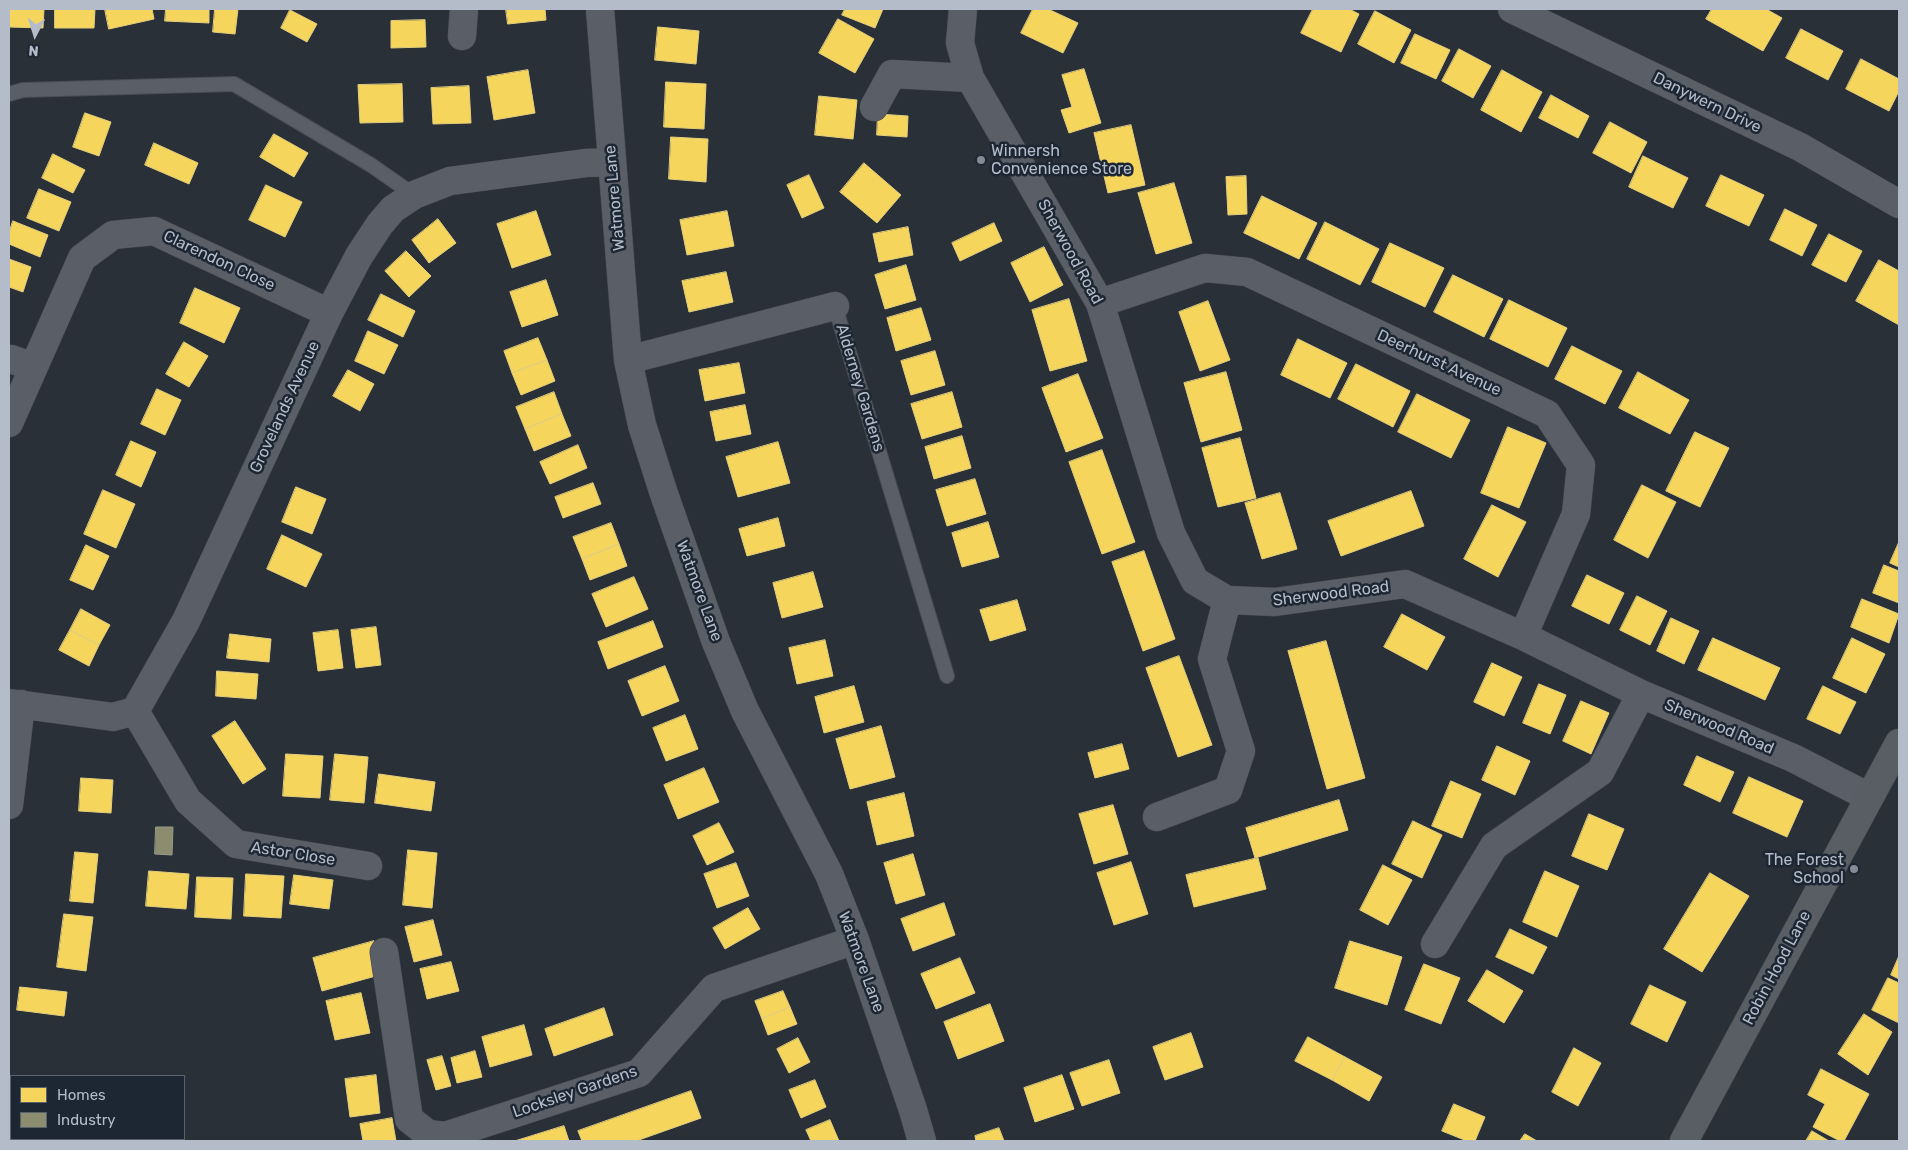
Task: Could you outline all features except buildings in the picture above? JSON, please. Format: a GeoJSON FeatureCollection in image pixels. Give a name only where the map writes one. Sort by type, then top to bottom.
{"type":"FeatureCollection","features":[{"type":"Feature","properties":{"kind":"main road","name":"Robin Hood Lane"},"geometry":{"type":"LineString","coordinates":[[1684,1141],[1899,743]]}},
{"type":"Feature","properties":{"kind":"street"},"geometry":{"type":"LineString","coordinates":[[462,36],[464,9]]}},
{"type":"Feature","properties":{"kind":"street","name":"Watmore Lane"},"geometry":{"type":"LineString","coordinates":[[600,9],[628,360],[642,424],[716,642],[746,711],[829,874],[855,940],[922,1141]]}},
{"type":"Feature","properties":{"kind":"street","name":"Sherwood Road"},"geometry":{"type":"LineString","coordinates":[[963,9],[960,43],[970,78],[1100,303],[1171,533],[1195,581],[1227,600],[1275,602],[1405,584],[1523,636],[1641,694],[1793,758],[1870,797]]}},
{"type":"Feature","properties":{"kind":"street","name":"Danywern Drive"},"geometry":{"type":"LineString","coordinates":[[1512,9],[1800,147],[1899,204]]}},
{"type":"Feature","properties":{"kind":"street"},"geometry":{"type":"LineString","coordinates":[[874,107],[892,74],[970,78]]}},
{"type":"Feature","properties":{"kind":"street","name":"Grovelands Avenue"},"geometry":{"type":"LineString","coordinates":[[135,711],[186,621],[328,313],[359,256],[380,224],[393,209],[414,195],[450,181],[586,163],[612,162]]}},
{"type":"Feature","properties":{"kind":"street","name":"Clarendon Close"},"geometry":{"type":"LineString","coordinates":[[9,423],[22,363],[82,258],[114,235],[154,231],[328,313]]}},
{"type":"Feature","properties":{"kind":"street","name":"Deerhurst Avenue"},"geometry":{"type":"LineString","coordinates":[[1100,303],[1205,268],[1247,272],[1547,414],[1581,466],[1576,514],[1523,636]]}},
{"type":"Feature","properties":{"kind":"street","name":"Alderney Gardens"},"geometry":{"type":"LineString","coordinates":[[628,360],[835,306]]}},
{"type":"Feature","properties":{"kind":"street"},"geometry":{"type":"LineString","coordinates":[[1157,817],[1228,790],[1231,782],[1241,751],[1212,659],[1227,600]]}},
{"type":"Feature","properties":{"kind":"street"},"geometry":{"type":"LineString","coordinates":[[1435,944],[1494,846],[1600,772],[1641,694]]}},
{"type":"Feature","properties":{"kind":"street"},"geometry":{"type":"LineString","coordinates":[[9,804],[15,704],[113,717],[135,711]]}},
{"type":"Feature","properties":{"kind":"street","name":"Astor Close"},"geometry":{"type":"LineString","coordinates":[[135,711],[188,801],[236,844],[368,866]]}},
{"type":"Feature","properties":{"kind":"street","name":"Locksley Gardens"},"geometry":{"type":"LineString","coordinates":[[384,952],[409,1119],[428,1134],[445,1136],[639,1074],[714,988],[855,940]]}},
{"type":"Feature","properties":{"kind":"lane"},"geometry":{"type":"LineString","coordinates":[[9,94],[23,90],[234,84],[371,165],[414,195]]}},
{"type":"Feature","properties":{"kind":"lane","name":"Alderney Gardens"},"geometry":{"type":"LineString","coordinates":[[835,306],[947,676]]}},
{"type":"Feature","properties":{"kind":"place","name":"Winnersh Convenience Store"},"geometry":{"type":"Point","coordinates":[981,160]}},
{"type":"Feature","properties":{"kind":"place","name":"The Forest School"},"geometry":{"type":"Point","coordinates":[1854,869]}}]}
